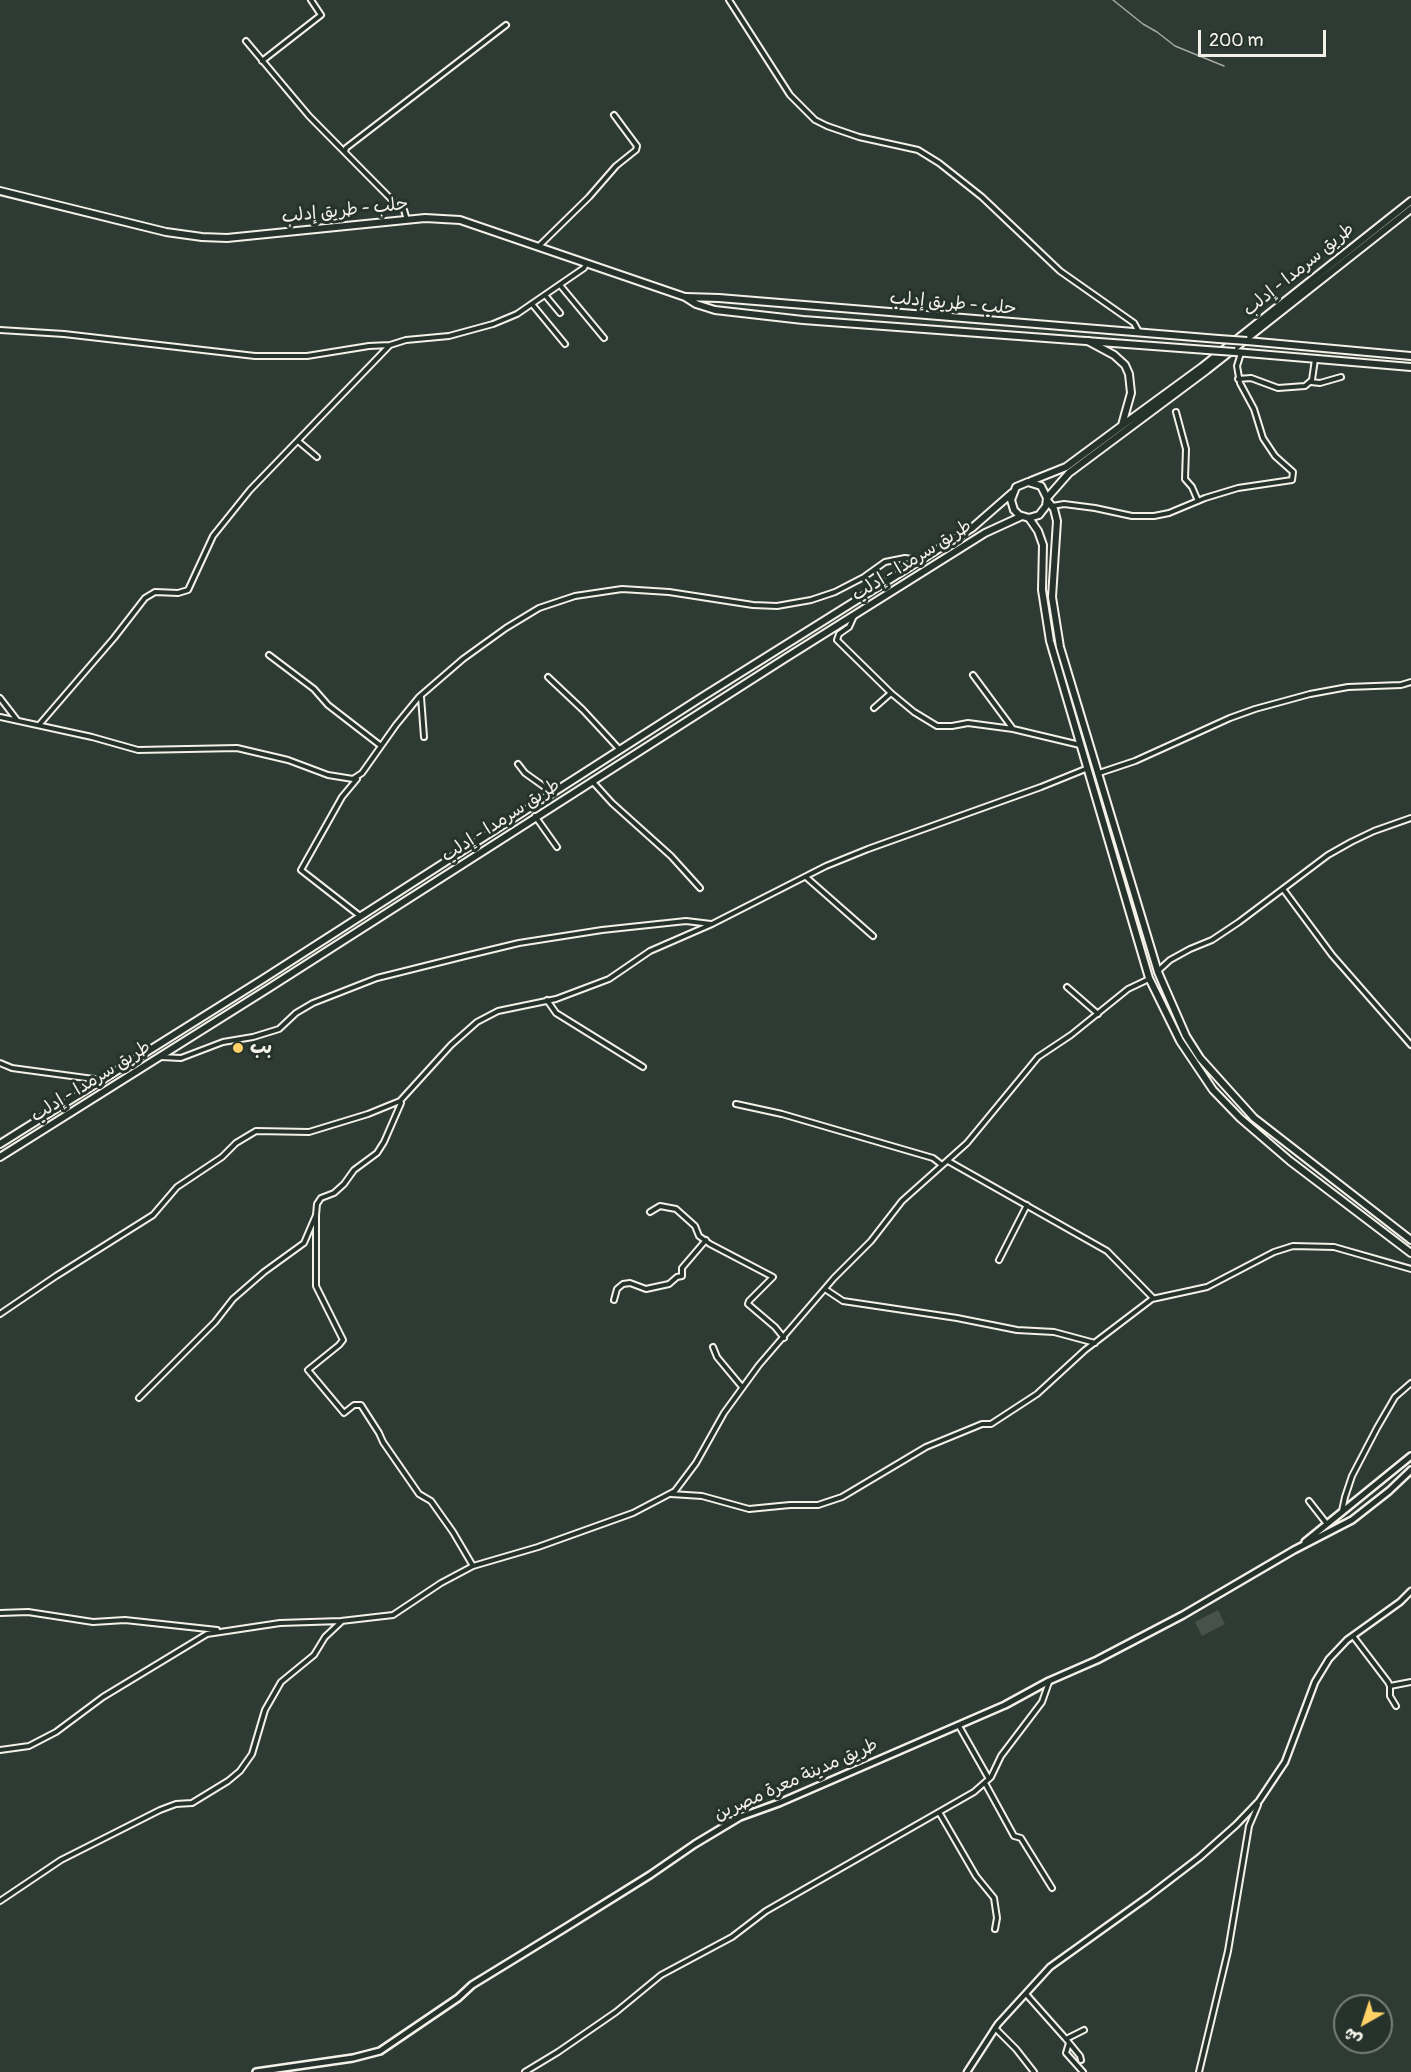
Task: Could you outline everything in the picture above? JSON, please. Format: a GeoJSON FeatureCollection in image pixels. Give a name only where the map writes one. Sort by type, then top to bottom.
{"type":"FeatureCollection","features":[{"type":"Feature","properties":{"kind":"main road","name":"حلب - طريق إدلب"},"geometry":{"type":"LineString","coordinates":[[0,191],[166,232],[202,237],[227,238],[425,218],[460,220],[685,297],[705,308],[746,315],[1238,352]]}},
{"type":"Feature","properties":{"kind":"main road","name":"طريق سرمدا - إدلب"},"geometry":{"type":"LineString","coordinates":[[1028,482],[1066,466],[1202,367],[1411,201]]}},
{"type":"Feature","properties":{"kind":"main road"},"geometry":{"type":"LineString","coordinates":[[1025,517],[1042,512],[1047,499],[1070,473],[1147,416],[1411,209]]}},
{"type":"Feature","properties":{"kind":"main road","name":"حلب - طريق إدلب"},"geometry":{"type":"LineString","coordinates":[[685,297],[1365,351]]}},
{"type":"Feature","properties":{"kind":"main road"},"geometry":{"type":"LineString","coordinates":[[1088,329],[1088,341],[1114,354],[1129,374],[1131,393],[1120,427]]}},
{"type":"Feature","properties":{"kind":"main road"},"geometry":{"type":"LineString","coordinates":[[1365,363],[1365,351],[1411,356]]}},
{"type":"Feature","properties":{"kind":"main road"},"geometry":{"type":"LineString","coordinates":[[1238,352],[1411,367]]}},
{"type":"Feature","properties":{"kind":"main road"},"geometry":{"type":"LineString","coordinates":[[1411,1240],[1254,1118],[1200,1058],[1186,1036],[1158,972],[1060,647],[1053,605],[1052,574],[1058,521],[1041,486],[1028,482],[1018,485],[1012,493],[1012,507],[1038,531],[1043,545],[1042,590],[1046,621],[1081,745],[1149,978],[1180,1041],[1213,1090],[1233,1111],[1290,1161],[1411,1253]]}},
{"type":"Feature","properties":{"kind":"main road","name":"طريق سرمدا - إدلب"},"geometry":{"type":"LineString","coordinates":[[0,1144],[920,560],[982,520],[1012,493]]}},
{"type":"Feature","properties":{"kind":"main road","name":"طريق سرمدا - إدلب"},"geometry":{"type":"LineString","coordinates":[[0,1156],[269,988],[591,780],[985,533],[1025,517]]}},
{"type":"Feature","properties":{"kind":"main road"},"geometry":{"type":"LineString","coordinates":[[1071,710],[1078,707]]}},
{"type":"Feature","properties":{"kind":"main road"},"geometry":{"type":"LineString","coordinates":[[263,979],[269,988]]}},
{"type":"Feature","properties":{"kind":"main road"},"geometry":{"type":"LineString","coordinates":[[48,1115],[54,1123]]}},
{"type":"Feature","properties":{"kind":"main road","name":"طريق مدينة معرة مصرين"},"geometry":{"type":"LineString","coordinates":[[1294,1550],[1411,1456]]}},
{"type":"Feature","properties":{"kind":"main road","name":"طريق مدينة معرة مصرين"},"geometry":{"type":"LineString","coordinates":[[256,2072],[353,2058],[380,2051],[458,1998],[472,1985],[740,1817],[959,1726],[1097,1660],[1183,1615],[1294,1550],[1352,1520],[1411,1470]]}},
{"type":"Feature","properties":{"kind":"street"},"geometry":{"type":"LineString","coordinates":[[262,61],[321,15],[311,0]]}},
{"type":"Feature","properties":{"kind":"street"},"geometry":{"type":"LineString","coordinates":[[729,0],[790,95],[815,120],[860,137],[918,150],[982,197],[1060,271],[1134,323],[1139,332]]}},
{"type":"Feature","properties":{"kind":"street"},"geometry":{"type":"LineString","coordinates":[[345,153],[346,148],[506,25]]}},
{"type":"Feature","properties":{"kind":"street"},"geometry":{"type":"LineString","coordinates":[[246,41],[289,94],[404,210],[407,220]]}},
{"type":"Feature","properties":{"kind":"street"},"geometry":{"type":"LineString","coordinates":[[539,246],[589,197],[616,166],[636,150],[637,146],[614,115]]}},
{"type":"Feature","properties":{"kind":"street"},"geometry":{"type":"LineString","coordinates":[[0,330],[64,334],[255,356],[307,356],[459,334],[494,324],[518,314],[584,268],[587,263]]}},
{"type":"Feature","properties":{"kind":"street"},"geometry":{"type":"LineString","coordinates":[[560,285],[604,338]]}},
{"type":"Feature","properties":{"kind":"street"},"geometry":{"type":"LineString","coordinates":[[545,295],[560,313]]}},
{"type":"Feature","properties":{"kind":"street"},"geometry":{"type":"LineString","coordinates":[[532,304],[565,345]]}},
{"type":"Feature","properties":{"kind":"street"},"geometry":{"type":"LineString","coordinates":[[39,725],[114,638],[145,598],[155,592],[178,593],[188,590],[213,536],[250,490],[390,345]]}},
{"type":"Feature","properties":{"kind":"street"},"geometry":{"type":"LineString","coordinates":[[1052,506],[1095,508],[1125,516],[1146,517],[1169,513],[1238,488],[1289,481],[1293,477],[1293,472],[1280,461],[1267,444],[1254,409],[1238,379],[1238,352]]}},
{"type":"Feature","properties":{"kind":"street"},"geometry":{"type":"LineString","coordinates":[[1311,382],[1315,359]]}},
{"type":"Feature","properties":{"kind":"street"},"geometry":{"type":"LineString","coordinates":[[1238,379],[1251,378],[1278,388],[1305,386],[1311,382],[1320,383],[1341,377]]}},
{"type":"Feature","properties":{"kind":"street"},"geometry":{"type":"LineString","coordinates":[[1176,412],[1186,449],[1185,479],[1192,487],[1198,501]]}},
{"type":"Feature","properties":{"kind":"street"},"geometry":{"type":"LineString","coordinates":[[298,441],[317,457]]}},
{"type":"Feature","properties":{"kind":"street"},"geometry":{"type":"LineString","coordinates":[[361,916],[301,870],[342,797],[421,696],[463,660],[506,628],[539,608],[575,596],[622,589],[669,592],[753,605],[777,606],[812,600],[835,592],[864,577],[885,562],[905,558],[920,560]]}},
{"type":"Feature","properties":{"kind":"street"},"geometry":{"type":"LineString","coordinates":[[854,615],[850,625],[838,636],[837,640],[891,693],[911,710],[937,726],[968,723],[1013,729],[1081,745]]}},
{"type":"Feature","properties":{"kind":"street"},"geometry":{"type":"LineString","coordinates":[[269,655],[314,689],[328,705],[381,746]]}},
{"type":"Feature","properties":{"kind":"street"},"geometry":{"type":"LineString","coordinates":[[973,675],[1013,729]]}},
{"type":"Feature","properties":{"kind":"street"},"geometry":{"type":"LineString","coordinates":[[548,677],[620,750]]}},
{"type":"Feature","properties":{"kind":"street"},"geometry":{"type":"LineString","coordinates":[[1098,773],[1135,761],[1255,709],[1310,694],[1348,687],[1401,685],[1411,682]]}},
{"type":"Feature","properties":{"kind":"street"},"geometry":{"type":"LineString","coordinates":[[874,708],[891,693]]}},
{"type":"Feature","properties":{"kind":"street"},"geometry":{"type":"LineString","coordinates":[[421,696],[423,737]]}},
{"type":"Feature","properties":{"kind":"street"},"geometry":{"type":"LineString","coordinates":[[0,698],[18,720]]}},
{"type":"Feature","properties":{"kind":"street"},"geometry":{"type":"LineString","coordinates":[[0,717],[138,750],[237,748],[288,760],[338,778],[351,779],[359,776]]}},
{"type":"Feature","properties":{"kind":"street"},"geometry":{"type":"LineString","coordinates":[[518,764],[525,773],[552,793]]}},
{"type":"Feature","properties":{"kind":"street"},"geometry":{"type":"LineString","coordinates":[[0,1314],[153,1215],[177,1186],[222,1157],[236,1143],[256,1131],[309,1132],[368,1114],[400,1101],[451,1045],[477,1022],[498,1011],[547,1000],[609,979],[650,951],[712,924],[826,866],[992,806],[1088,768]]}},
{"type":"Feature","properties":{"kind":"street"},"geometry":{"type":"LineString","coordinates":[[591,780],[612,803],[671,856],[700,888]]}},
{"type":"Feature","properties":{"kind":"street"},"geometry":{"type":"LineString","coordinates":[[536,816],[557,847]]}},
{"type":"Feature","properties":{"kind":"street"},"geometry":{"type":"LineString","coordinates":[[1158,972],[1170,960],[1221,934],[1328,855],[1351,842],[1411,819]]}},
{"type":"Feature","properties":{"kind":"street"},"geometry":{"type":"LineString","coordinates":[[806,878],[873,936]]}},
{"type":"Feature","properties":{"kind":"street"},"geometry":{"type":"LineString","coordinates":[[1283,889],[1332,955],[1411,1045]]}},
{"type":"Feature","properties":{"kind":"street"},"geometry":{"type":"LineString","coordinates":[[159,1057],[181,1058],[223,1042],[279,1029],[296,1013],[313,1003],[377,978],[519,943],[602,930],[686,921],[712,924]]}},
{"type":"Feature","properties":{"kind":"street"},"geometry":{"type":"LineString","coordinates":[[0,1750],[29,1746],[56,1732],[103,1697],[207,1634],[221,1630],[280,1623],[341,1621],[393,1615],[441,1583],[473,1566],[633,1513],[671,1494],[696,1463],[724,1413],[759,1365],[825,1289],[871,1241],[902,1201],[967,1143],[1038,1057],[1098,1014],[1128,989],[1149,978]]}},
{"type":"Feature","properties":{"kind":"street"},"geometry":{"type":"LineString","coordinates":[[1067,987],[1098,1014]]}},
{"type":"Feature","properties":{"kind":"street"},"geometry":{"type":"LineString","coordinates":[[547,1000],[556,1013],[643,1067]]}},
{"type":"Feature","properties":{"kind":"street"},"geometry":{"type":"LineString","coordinates":[[0,1063],[21,1070],[102,1081]]}},
{"type":"Feature","properties":{"kind":"street"},"geometry":{"type":"LineString","coordinates":[[400,1101],[384,1142],[376,1153],[354,1170],[334,1194],[321,1197],[317,1204],[316,1286],[343,1340],[308,1370],[344,1413],[354,1405],[361,1405],[419,1494],[431,1502],[453,1532],[473,1566]]}},
{"type":"Feature","properties":{"kind":"street"},"geometry":{"type":"LineString","coordinates":[[736,1104],[782,1114],[933,1158],[942,1165]]}},
{"type":"Feature","properties":{"kind":"street"},"geometry":{"type":"LineString","coordinates":[[948,1161],[1107,1251],[1153,1298]]}},
{"type":"Feature","properties":{"kind":"street"},"geometry":{"type":"LineString","coordinates":[[999,1260],[1027,1205]]}},
{"type":"Feature","properties":{"kind":"street"},"geometry":{"type":"LineString","coordinates":[[650,1212],[660,1206],[676,1209],[695,1226],[699,1236],[710,1244],[773,1277],[748,1304],[775,1327],[784,1338]]}},
{"type":"Feature","properties":{"kind":"street"},"geometry":{"type":"LineString","coordinates":[[139,1398],[225,1311],[233,1299],[264,1272],[304,1243],[316,1215]]}},
{"type":"Feature","properties":{"kind":"street"},"geometry":{"type":"LineString","coordinates":[[614,1300],[617,1289],[623,1284],[630,1283],[646,1289],[669,1284],[682,1276],[682,1268],[705,1240]]}},
{"type":"Feature","properties":{"kind":"street"},"geometry":{"type":"LineString","coordinates":[[671,1494],[702,1496],[749,1509],[818,1505],[842,1497],[926,1447],[982,1424],[991,1424],[1037,1394],[1066,1366],[1153,1298],[1207,1287],[1274,1252],[1293,1246],[1334,1247],[1411,1269]]}},
{"type":"Feature","properties":{"kind":"street"},"geometry":{"type":"LineString","coordinates":[[825,1289],[843,1300],[1017,1330],[1054,1332],[1095,1343]]}},
{"type":"Feature","properties":{"kind":"street"},"geometry":{"type":"LineString","coordinates":[[713,1347],[717,1357],[742,1387]]}},
{"type":"Feature","properties":{"kind":"street"},"geometry":{"type":"LineString","coordinates":[[1342,1512],[1344,1497],[1377,1428],[1395,1397],[1411,1383]]}},
{"type":"Feature","properties":{"kind":"street"},"geometry":{"type":"LineString","coordinates":[[1310,1501],[1327,1525]]}},
{"type":"Feature","properties":{"kind":"street"},"geometry":{"type":"LineString","coordinates":[[967,2072],[995,2027],[1050,1966],[1131,1910],[1236,1826],[1259,1801],[1285,1762],[1315,1682],[1329,1659],[1353,1636],[1400,1602],[1411,1591]]}},
{"type":"Feature","properties":{"kind":"street"},"geometry":{"type":"LineString","coordinates":[[0,1613],[28,1612],[93,1622],[125,1620],[221,1630]]}},
{"type":"Feature","properties":{"kind":"street"},"geometry":{"type":"LineString","coordinates":[[0,1901],[61,1860],[108,1835],[168,1807],[192,1803],[228,1781],[248,1762],[266,1710],[281,1682],[314,1655],[325,1637],[341,1621]]}},
{"type":"Feature","properties":{"kind":"street"},"geometry":{"type":"LineString","coordinates":[[1353,1636],[1390,1686],[1390,1696],[1396,1706]]}},
{"type":"Feature","properties":{"kind":"street"},"geometry":{"type":"LineString","coordinates":[[525,2072],[616,2012],[661,1975],[732,1937],[765,1911],[974,1792],[987,1781],[1000,1756],[1042,1702],[1049,1681]]}},
{"type":"Feature","properties":{"kind":"street"},"geometry":{"type":"LineString","coordinates":[[1390,1686],[1411,1682]]}},
{"type":"Feature","properties":{"kind":"street"},"geometry":{"type":"LineString","coordinates":[[959,1726],[1014,1836],[1021,1838],[1052,1888]]}},
{"type":"Feature","properties":{"kind":"street"},"geometry":{"type":"LineString","coordinates":[[1199,2072],[1228,1951],[1249,1826],[1259,1801]]}},
{"type":"Feature","properties":{"kind":"street"},"geometry":{"type":"LineString","coordinates":[[939,1812],[976,1876],[994,1898],[997,1922],[995,1929]]}},
{"type":"Feature","properties":{"kind":"street"},"geometry":{"type":"LineString","coordinates":[[1026,1994],[1068,2041],[1081,2060]]}},
{"type":"Feature","properties":{"kind":"street"},"geometry":{"type":"LineString","coordinates":[[995,2027],[1034,2072]]}},
{"type":"Feature","properties":{"kind":"street"},"geometry":{"type":"LineString","coordinates":[[1083,2072],[1066,2053],[1068,2041],[1084,2030]]}},
{"type":"Feature","properties":{"kind":"shaded area"},"geometry":{"type":"Polygon","coordinates":[[[1218,1610],[1225,1624],[1202,1636],[1195,1622],[1218,1610]]]}},
{"type":"Feature","properties":{"kind":"waterway"},"geometry":{"type":"LineString","coordinates":[[1113,0],[1175,46],[1224,66]]}},
{"type":"Feature","properties":{"kind":"place","name":"بب"},"geometry":{"type":"Point","coordinates":[238,1048]}}]}
